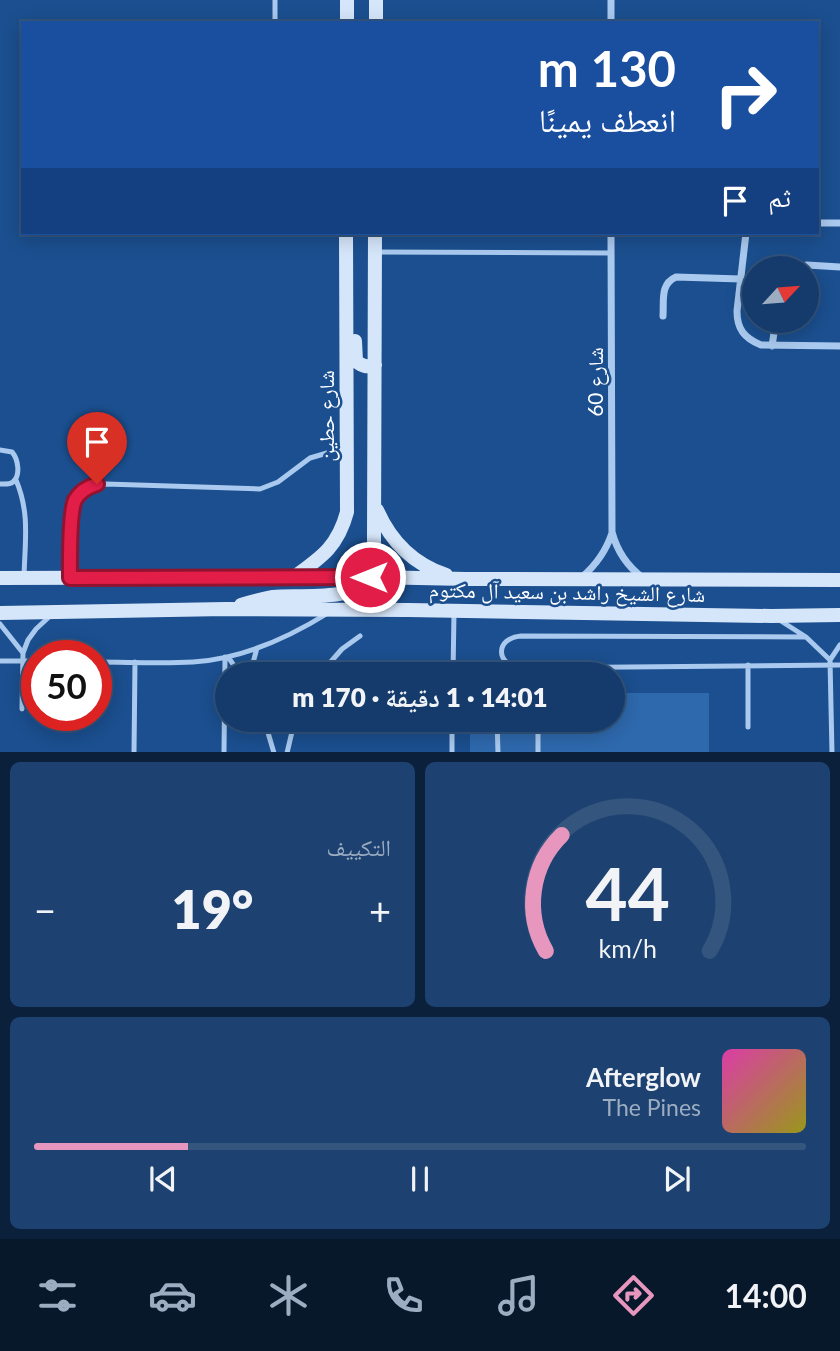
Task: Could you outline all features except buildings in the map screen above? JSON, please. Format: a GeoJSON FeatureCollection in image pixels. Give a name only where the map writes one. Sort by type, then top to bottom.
{"type":"FeatureCollection","features":[{"type":"Feature","properties":{"kind":"main road"},"geometry":{"type":"LineString","coordinates":[[346,21],[347,0]]}},
{"type":"Feature","properties":{"kind":"main road"},"geometry":{"type":"LineString","coordinates":[[376,21],[377,1]]}},
{"type":"Feature","properties":{"kind":"main road","name":"شارع حطين"},"geometry":{"type":"LineString","coordinates":[[293,577],[324,555],[335,542],[343,528],[347,512],[346,235]]}},
{"type":"Feature","properties":{"kind":"main road"},"geometry":{"type":"LineString","coordinates":[[226,609],[266,598],[352,593],[367,584],[370,577],[374,555],[375,506],[375,235]]}},
{"type":"Feature","properties":{"kind":"main road"},"geometry":{"type":"LineString","coordinates":[[346,285],[353,302],[356,361],[368,367],[375,365]]}},
{"type":"Feature","properties":{"kind":"main road"},"geometry":{"type":"LineString","coordinates":[[375,506],[384,527],[406,553],[435,572],[457,579]]}},
{"type":"Feature","properties":{"kind":"main road","name":"شارع الشيخ راشد بن سعيد آل مكتوم"},"geometry":{"type":"LineString","coordinates":[[0,578],[840,580]]}},
{"type":"Feature","properties":{"kind":"main road","name":"شارع الشيخ راشد بن سعيد آل مكتوم"},"geometry":{"type":"LineString","coordinates":[[0,613],[226,609],[840,615]]}},
{"type":"Feature","properties":{"kind":"street"},"geometry":{"type":"LineString","coordinates":[[611,0],[611,21]]}},
{"type":"Feature","properties":{"kind":"street"},"geometry":{"type":"LineString","coordinates":[[819,223],[840,223]]}},
{"type":"Feature","properties":{"kind":"street","name":"شارع 60"},"geometry":{"type":"LineString","coordinates":[[611,235],[612,532],[627,564],[644,580]]}},
{"type":"Feature","properties":{"kind":"street"},"geometry":{"type":"LineString","coordinates":[[746,235],[737,322],[742,333],[761,345],[840,346]]}},
{"type":"Feature","properties":{"kind":"street"},"geometry":{"type":"LineString","coordinates":[[819,266],[840,267]]}},
{"type":"Feature","properties":{"kind":"street"},"geometry":{"type":"LineString","coordinates":[[663,316],[666,285],[676,277],[741,279]]}},
{"type":"Feature","properties":{"kind":"street"},"geometry":{"type":"LineString","coordinates":[[772,346],[774,333]]}},
{"type":"Feature","properties":{"kind":"street","name":"شارع 60"},"geometry":{"type":"LineString","coordinates":[[579,579],[598,561],[612,532]]}},
{"type":"Feature","properties":{"kind":"lane"},"geometry":{"type":"LineString","coordinates":[[275,0],[275,21]]}},
{"type":"Feature","properties":{"kind":"lane"},"geometry":{"type":"LineString","coordinates":[[375,252],[611,253]]}},
{"type":"Feature","properties":{"kind":"lane"},"geometry":{"type":"LineString","coordinates":[[70,578],[73,506],[81,491],[89,486],[97,484],[260,489],[278,482],[310,458],[346,448]]}},
{"type":"Feature","properties":{"kind":"lane"},"geometry":{"type":"LineString","coordinates":[[0,450],[12,452],[16,456],[16,480],[26,516],[24,578]]}},
{"type":"Feature","properties":{"kind":"lane"},"geometry":{"type":"LineString","coordinates":[[0,484],[16,480]]}},
{"type":"Feature","properties":{"kind":"lane"},"geometry":{"type":"LineString","coordinates":[[112,662],[191,662],[226,657],[257,648],[311,624],[333,610]]}},
{"type":"Feature","properties":{"kind":"lane"},"geometry":{"type":"LineString","coordinates":[[453,662],[454,610]]}},
{"type":"Feature","properties":{"kind":"lane"},"geometry":{"type":"LineString","coordinates":[[30,640],[36,629],[57,612]]}},
{"type":"Feature","properties":{"kind":"lane"},"geometry":{"type":"LineString","coordinates":[[771,616],[806,637],[830,662]]}},
{"type":"Feature","properties":{"kind":"lane"},"geometry":{"type":"LineString","coordinates":[[0,624],[21,650]]}},
{"type":"Feature","properties":{"kind":"lane"},"geometry":{"type":"LineString","coordinates":[[331,662],[342,649],[360,636]]}},
{"type":"Feature","properties":{"kind":"lane"},"geometry":{"type":"LineString","coordinates":[[806,637],[521,636],[512,637],[504,643],[501,652],[504,661],[511,667],[521,668],[830,662],[840,665]]}},
{"type":"Feature","properties":{"kind":"lane"},"geometry":{"type":"LineString","coordinates":[[832,752],[830,662],[840,645]]}},
{"type":"Feature","properties":{"kind":"lane"},"geometry":{"type":"LineString","coordinates":[[253,662],[257,648]]}},
{"type":"Feature","properties":{"kind":"lane"},"geometry":{"type":"LineString","coordinates":[[226,657],[230,662]]}},
{"type":"Feature","properties":{"kind":"lane"},"geometry":{"type":"LineString","coordinates":[[225,752],[226,657]]}},
{"type":"Feature","properties":{"kind":"lane"},"geometry":{"type":"LineString","coordinates":[[0,661],[21,661]]}},
{"type":"Feature","properties":{"kind":"lane"},"geometry":{"type":"LineString","coordinates":[[134,752],[135,662]]}},
{"type":"Feature","properties":{"kind":"lane"},"geometry":{"type":"LineString","coordinates":[[748,665],[748,727]]}},
{"type":"Feature","properties":{"kind":"lane"},"geometry":{"type":"LineString","coordinates":[[832,724],[840,724]]}},
{"type":"Feature","properties":{"kind":"lane"},"geometry":{"type":"LineString","coordinates":[[268,732],[274,752]]}},
{"type":"Feature","properties":{"kind":"lane"},"geometry":{"type":"LineString","coordinates":[[287,752],[292,732]]}},
{"type":"Feature","properties":{"kind":"lane"},"geometry":{"type":"LineString","coordinates":[[452,732],[452,752]]}},
{"type":"Feature","properties":{"kind":"lane"},"geometry":{"type":"LineString","coordinates":[[497,732],[498,752]]}},
{"type":"Feature","properties":{"kind":"lane"},"geometry":{"type":"LineString","coordinates":[[538,732],[538,752]]}},
{"type":"Feature","properties":{"kind":"shaded area"},"geometry":{"type":"Polygon","coordinates":[[[625,693],[709,693],[709,752],[470,752],[470,732],[625,732],[625,693]]]}},
{"type":"Feature","properties":{"kind":"route"},"geometry":{"type":"LineString","coordinates":[[97,484],[81,491],[73,506],[70,578],[370,577]]}}]}
